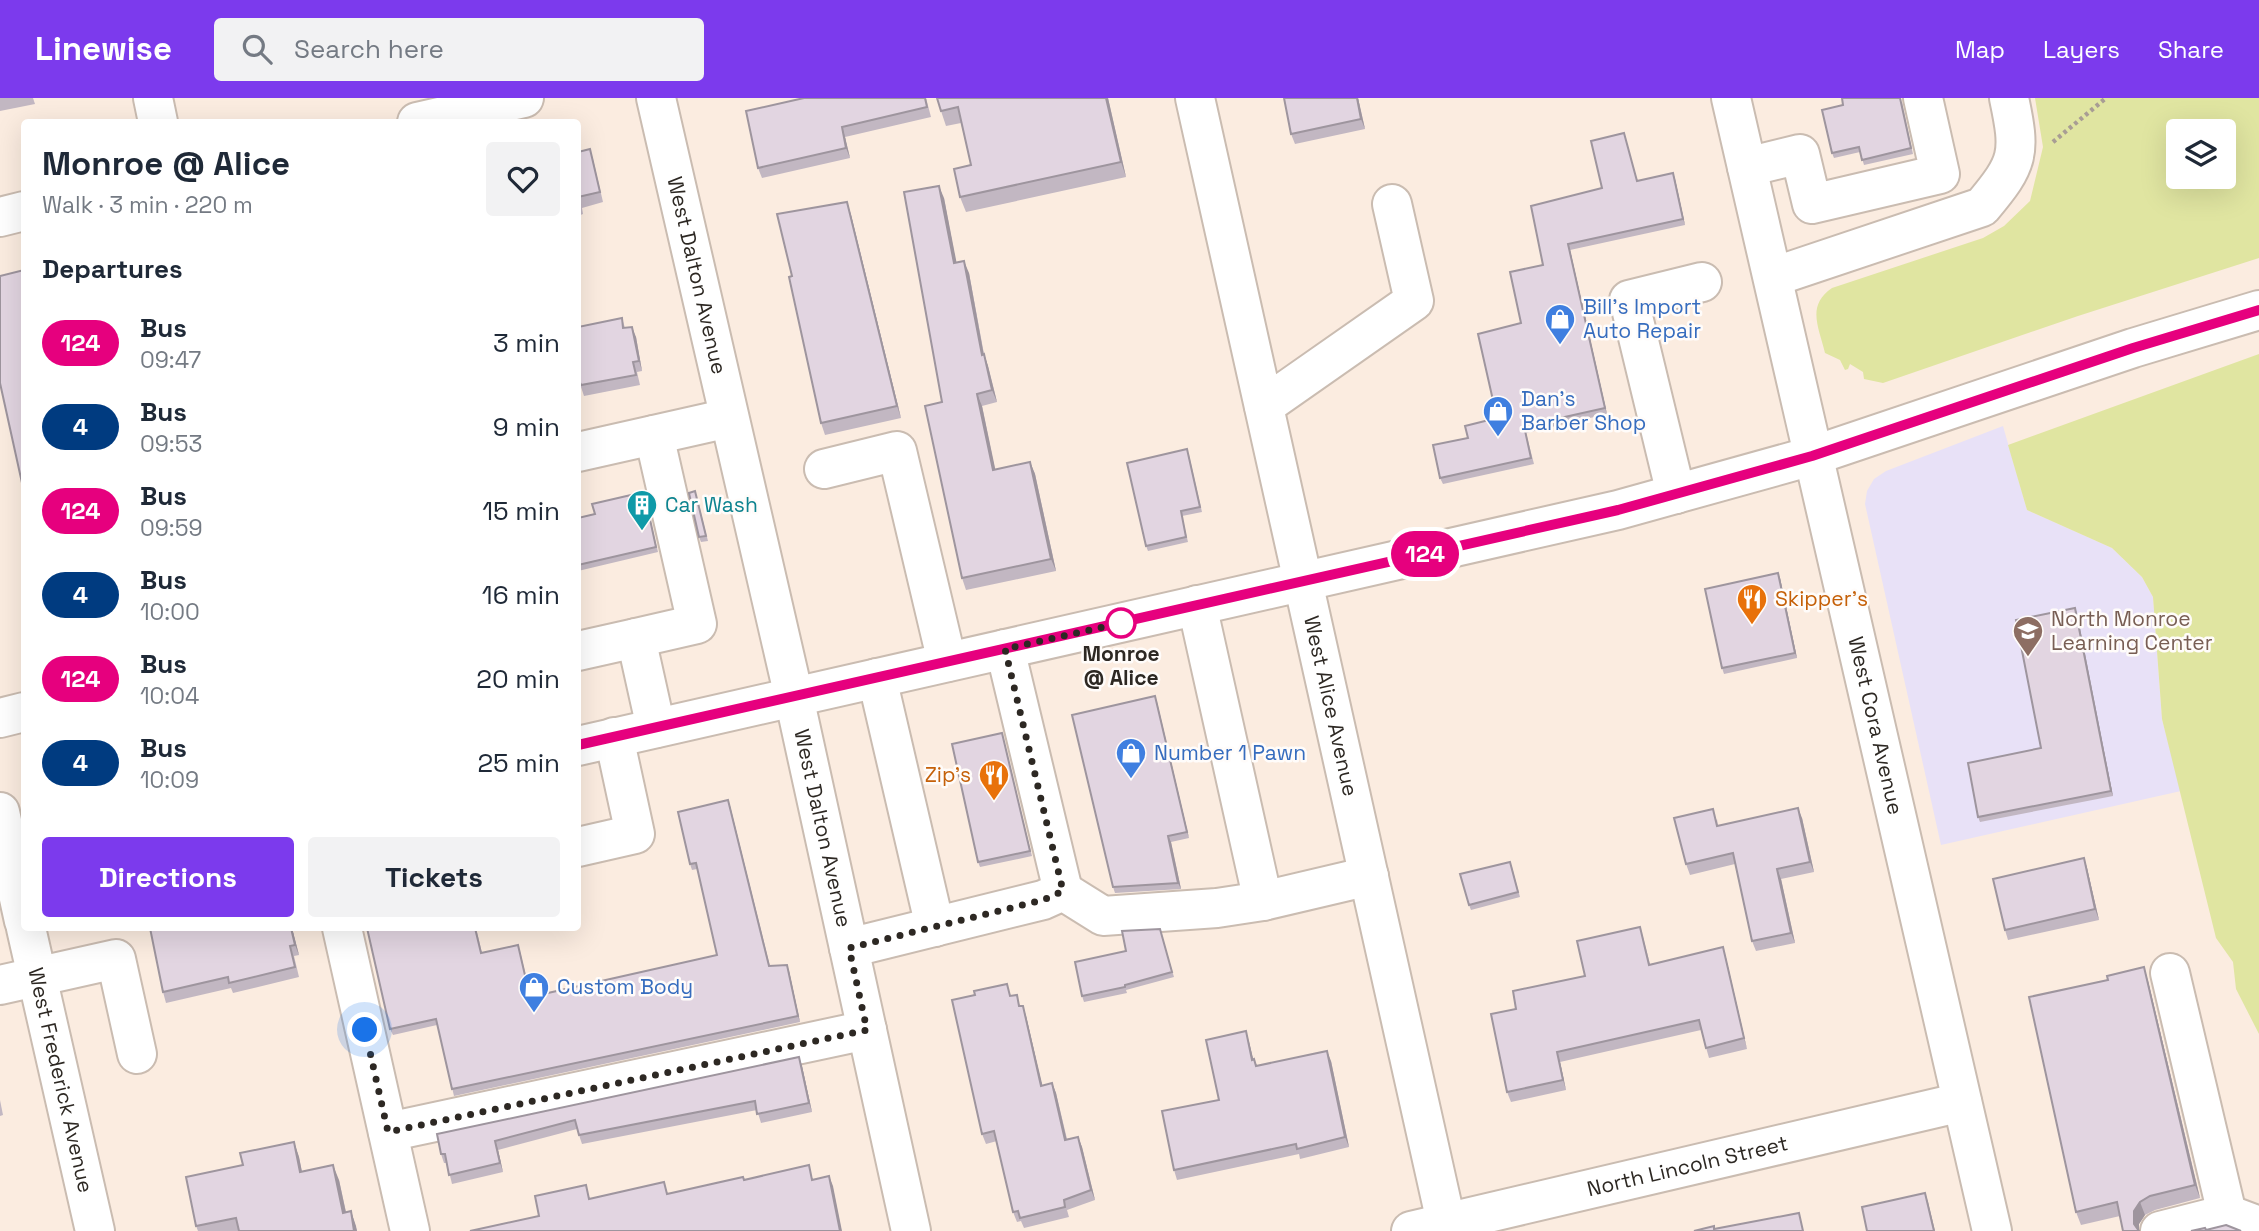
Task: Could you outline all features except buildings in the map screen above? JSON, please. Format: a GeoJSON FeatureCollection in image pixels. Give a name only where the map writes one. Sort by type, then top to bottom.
{"type":"FeatureCollection","features":[{"type":"Feature","properties":{"kind":"street"},"geometry":{"type":"LineString","coordinates":[[153,98],[157,119]]}},
{"type":"Feature","properties":{"kind":"street"},"geometry":{"type":"LineString","coordinates":[[430,119],[524,98]]}},
{"type":"Feature","properties":{"kind":"street","name":"West Dalton Avenue"},"geometry":{"type":"LineString","coordinates":[[656,98],[794,697],[911,1231]]}},
{"type":"Feature","properties":{"kind":"street","name":"West Alice Avenue"},"geometry":{"type":"LineString","coordinates":[[1195,98],[1369,876],[1436,1228]]}},
{"type":"Feature","properties":{"kind":"street","name":"West Cora Avenue"},"geometry":{"type":"LineString","coordinates":[[1731,98],[1992,1231]]}},
{"type":"Feature","properties":{"kind":"street"},"geometry":{"type":"LineString","coordinates":[[1747,167],[1800,154],[1812,204],[1940,174],[1923,98]]}},
{"type":"Feature","properties":{"kind":"street"},"geometry":{"type":"LineString","coordinates":[[1773,277],[1982,207],[2001,185],[2015,159],[2017,133],[2009,98]]}},
{"type":"Feature","properties":{"kind":"street"},"geometry":{"type":"LineString","coordinates":[[1264,406],[1414,301],[1392,204]]}},
{"type":"Feature","properties":{"kind":"street"},"geometry":{"type":"LineString","coordinates":[[0,216],[21,212]]}},
{"type":"Feature","properties":{"kind":"street"},"geometry":{"type":"LineString","coordinates":[[1676,494],[1629,300],[1702,282]]}},
{"type":"Feature","properties":{"kind":"street"},"geometry":{"type":"LineString","coordinates":[[581,745],[1618,510],[1812,456],[2133,348],[2259,310]]}},
{"type":"Feature","properties":{"kind":"street"},"geometry":{"type":"LineString","coordinates":[[581,452],[729,418]]}},
{"type":"Feature","properties":{"kind":"street"},"geometry":{"type":"LineString","coordinates":[[581,650],[697,624],[654,435]]}},
{"type":"Feature","properties":{"kind":"street"},"geometry":{"type":"LineString","coordinates":[[824,469],[897,451],[947,662]]}},
{"type":"Feature","properties":{"kind":"street"},"geometry":{"type":"LineString","coordinates":[[1197,605],[1263,901]]}},
{"type":"Feature","properties":{"kind":"street"},"geometry":{"type":"LineString","coordinates":[[636,638],[656,728]]}},
{"type":"Feature","properties":{"kind":"street"},"geometry":{"type":"LineString","coordinates":[[1005,649],[1063,891],[1104,916],[1217,908],[1263,901],[1369,876]]}},
{"type":"Feature","properties":{"kind":"street"},"geometry":{"type":"LineString","coordinates":[[877,678],[935,927]]}},
{"type":"Feature","properties":{"kind":"street"},"geometry":{"type":"LineString","coordinates":[[0,718],[21,713]]}},
{"type":"Feature","properties":{"kind":"street"},"geometry":{"type":"LineString","coordinates":[[581,846],[635,834],[614,737]]}},
{"type":"Feature","properties":{"kind":"street"},"geometry":{"type":"LineString","coordinates":[[0,812],[21,909]]}},
{"type":"Feature","properties":{"kind":"street"},"geometry":{"type":"LineString","coordinates":[[849,948],[1043,900],[1063,891]]}},
{"type":"Feature","properties":{"kind":"street","name":"West Frederick Avenue"},"geometry":{"type":"LineString","coordinates":[[27,931],[95,1231]]}},
{"type":"Feature","properties":{"kind":"street"},"geometry":{"type":"LineString","coordinates":[[343,931],[410,1231]]}},
{"type":"Feature","properties":{"kind":"street"},"geometry":{"type":"LineString","coordinates":[[0,985],[117,959],[137,1054]]}},
{"type":"Feature","properties":{"kind":"street"},"geometry":{"type":"LineString","coordinates":[[2160,1231],[2243,1220],[2170,973]]}},
{"type":"Feature","properties":{"kind":"street"},"geometry":{"type":"LineString","coordinates":[[388,1132],[867,1030]]}},
{"type":"Feature","properties":{"kind":"street","name":"North Lincoln Street"},"geometry":{"type":"LineString","coordinates":[[1436,1228],[1962,1102]]}},
{"type":"Feature","properties":{"kind":"path"},"geometry":{"type":"LineString","coordinates":[[2046,147],[2106,98]]}},
{"type":"Feature","properties":{"kind":"shaded area","name":"North Monroe Learning Center"},"geometry":{"type":"Polygon","coordinates":[[[2003,426],[2027,510],[2112,548],[2142,577],[2153,597],[2162,719],[2181,791],[1941,845],[1865,504],[1867,491],[1874,479],[1886,471],[2003,426]]]}},
{"type":"Feature","properties":{"kind":"green space"},"geometry":{"type":"Polygon","coordinates":[[[2035,98],[2259,98],[2259,258],[1883,383],[1864,379],[1863,372],[1850,364],[1845,370],[1840,360],[1825,353],[1816,317],[1819,302],[1832,288],[1983,238],[2004,226],[2030,201],[2043,147],[2035,98]]]}},
{"type":"Feature","properties":{"kind":"green space"},"geometry":{"type":"Polygon","coordinates":[[[2259,354],[2259,1034],[2236,989],[2233,962],[2216,938],[2162,719],[2153,597],[2142,577],[2112,548],[2027,510],[2008,445],[2259,354]]]}},
{"type":"Feature","properties":{"kind":"bus line","name":"124"},"geometry":{"type":"LineString","coordinates":[[581,744],[1618,510],[1812,456],[2133,348],[2259,310]]}},
{"type":"Feature","properties":{"kind":"place","name":"Bill's Import Auto Repair"},"geometry":{"type":"Point","coordinates":[1560,346]}},
{"type":"Feature","properties":{"kind":"place","name":"Dan's Barber Shop"},"geometry":{"type":"Point","coordinates":[1498,438]}},
{"type":"Feature","properties":{"kind":"place","name":"Car Wash"},"geometry":{"type":"Point","coordinates":[642,532]}},
{"type":"Feature","properties":{"kind":"place","name":"Monroe @ Alice"},"geometry":{"type":"Point","coordinates":[1121,623]}},
{"type":"Feature","properties":{"kind":"place","name":"Skipper's"},"geometry":{"type":"Point","coordinates":[1752,626]}},
{"type":"Feature","properties":{"kind":"place","name":"North Monroe Learning Center"},"geometry":{"type":"Point","coordinates":[2028,658]}},
{"type":"Feature","properties":{"kind":"place","name":"Number 1 Pawn"},"geometry":{"type":"Point","coordinates":[1131,780]}},
{"type":"Feature","properties":{"kind":"place","name":"Zip's"},"geometry":{"type":"Point","coordinates":[994,802]}},
{"type":"Feature","properties":{"kind":"place","name":"Custom Body"},"geometry":{"type":"Point","coordinates":[534,1014]}},
{"type":"Feature","properties":{"kind":"route"},"geometry":{"type":"LineString","coordinates":[[365,1030],[388,1132],[867,1030],[849,948],[1043,900],[1063,891],[1005,649],[1125,622],[1121,623]]}}]}
